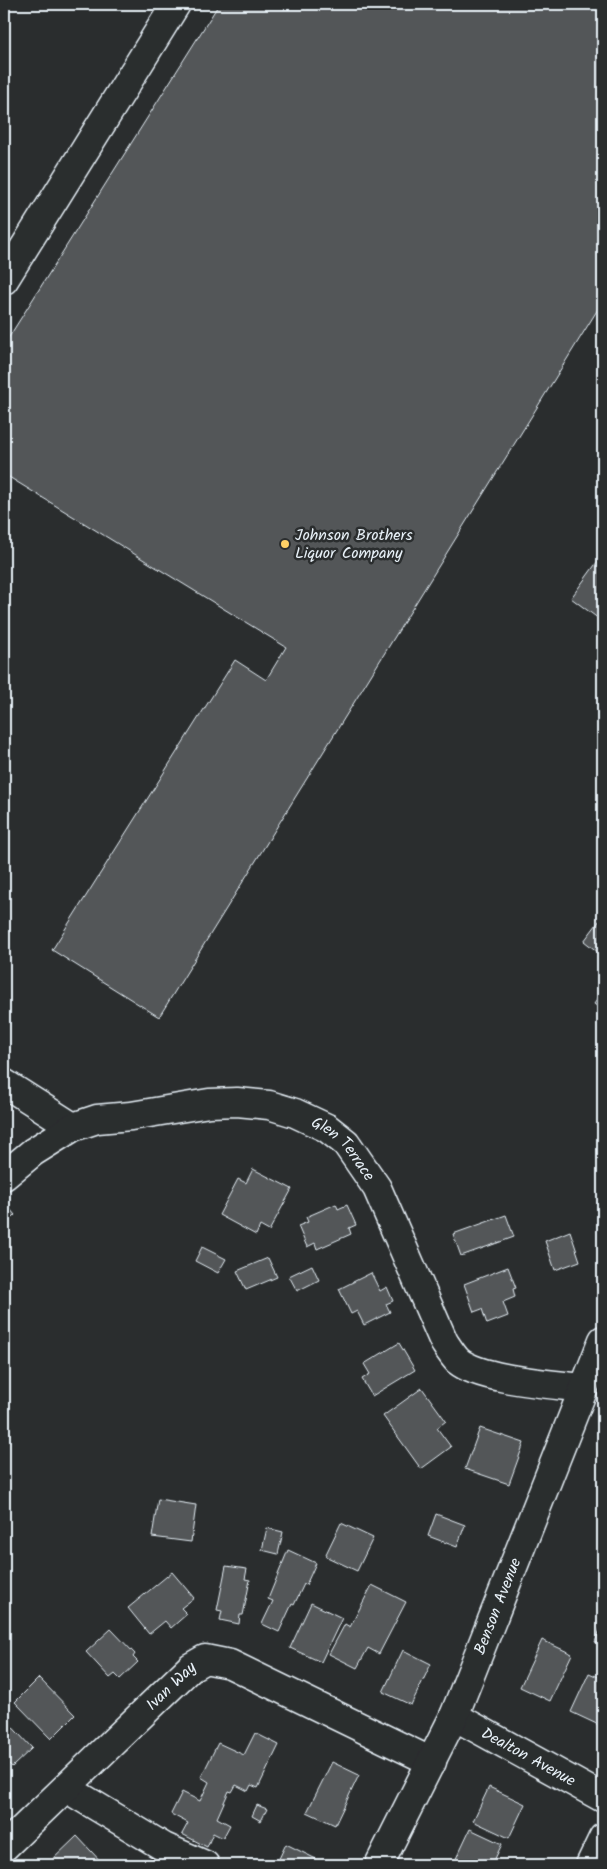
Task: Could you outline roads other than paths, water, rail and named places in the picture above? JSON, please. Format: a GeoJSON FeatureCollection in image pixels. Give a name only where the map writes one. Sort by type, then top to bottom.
{"type":"FeatureCollection","features":[{"type":"Feature","properties":{"kind":"street"},"geometry":{"type":"LineString","coordinates":[[4,280],[176,4]]}},
{"type":"Feature","properties":{"kind":"street"},"geometry":{"type":"LineString","coordinates":[[4,1083],[72,1127]]}},
{"type":"Feature","properties":{"kind":"street","name":"Glen Terrace"},"geometry":{"type":"LineString","coordinates":[[6,1172],[72,1127],[97,1119],[237,1102],[269,1105],[295,1113],[327,1128],[346,1143],[377,1188],[444,1342],[459,1361],[478,1370],[498,1376],[584,1388]]}},
{"type":"Feature","properties":{"kind":"street","name":"Benson Avenue"},"geometry":{"type":"LineString","coordinates":[[379,1865],[454,1716],[603,1340]]}},
{"type":"Feature","properties":{"kind":"street","name":"Ivan Way"},"geometry":{"type":"LineString","coordinates":[[4,1847],[192,1667],[205,1659],[230,1664],[432,1762]]}},
{"type":"Feature","properties":{"kind":"street","name":"Dealton Avenue"},"geometry":{"type":"LineString","coordinates":[[454,1716],[603,1798]]}},
{"type":"Feature","properties":{"kind":"street"},"geometry":{"type":"LineString","coordinates":[[66,1788],[160,1856],[205,1865]]}},
{"type":"Feature","properties":{"kind":"street"},"geometry":{"type":"LineString","coordinates":[[590,1865],[603,1838]]}},
{"type":"Feature","properties":{"kind":"place","name":"Johnson Brothers Liquor Company"},"geometry":{"type":"Point","coordinates":[285,544]}}]}
